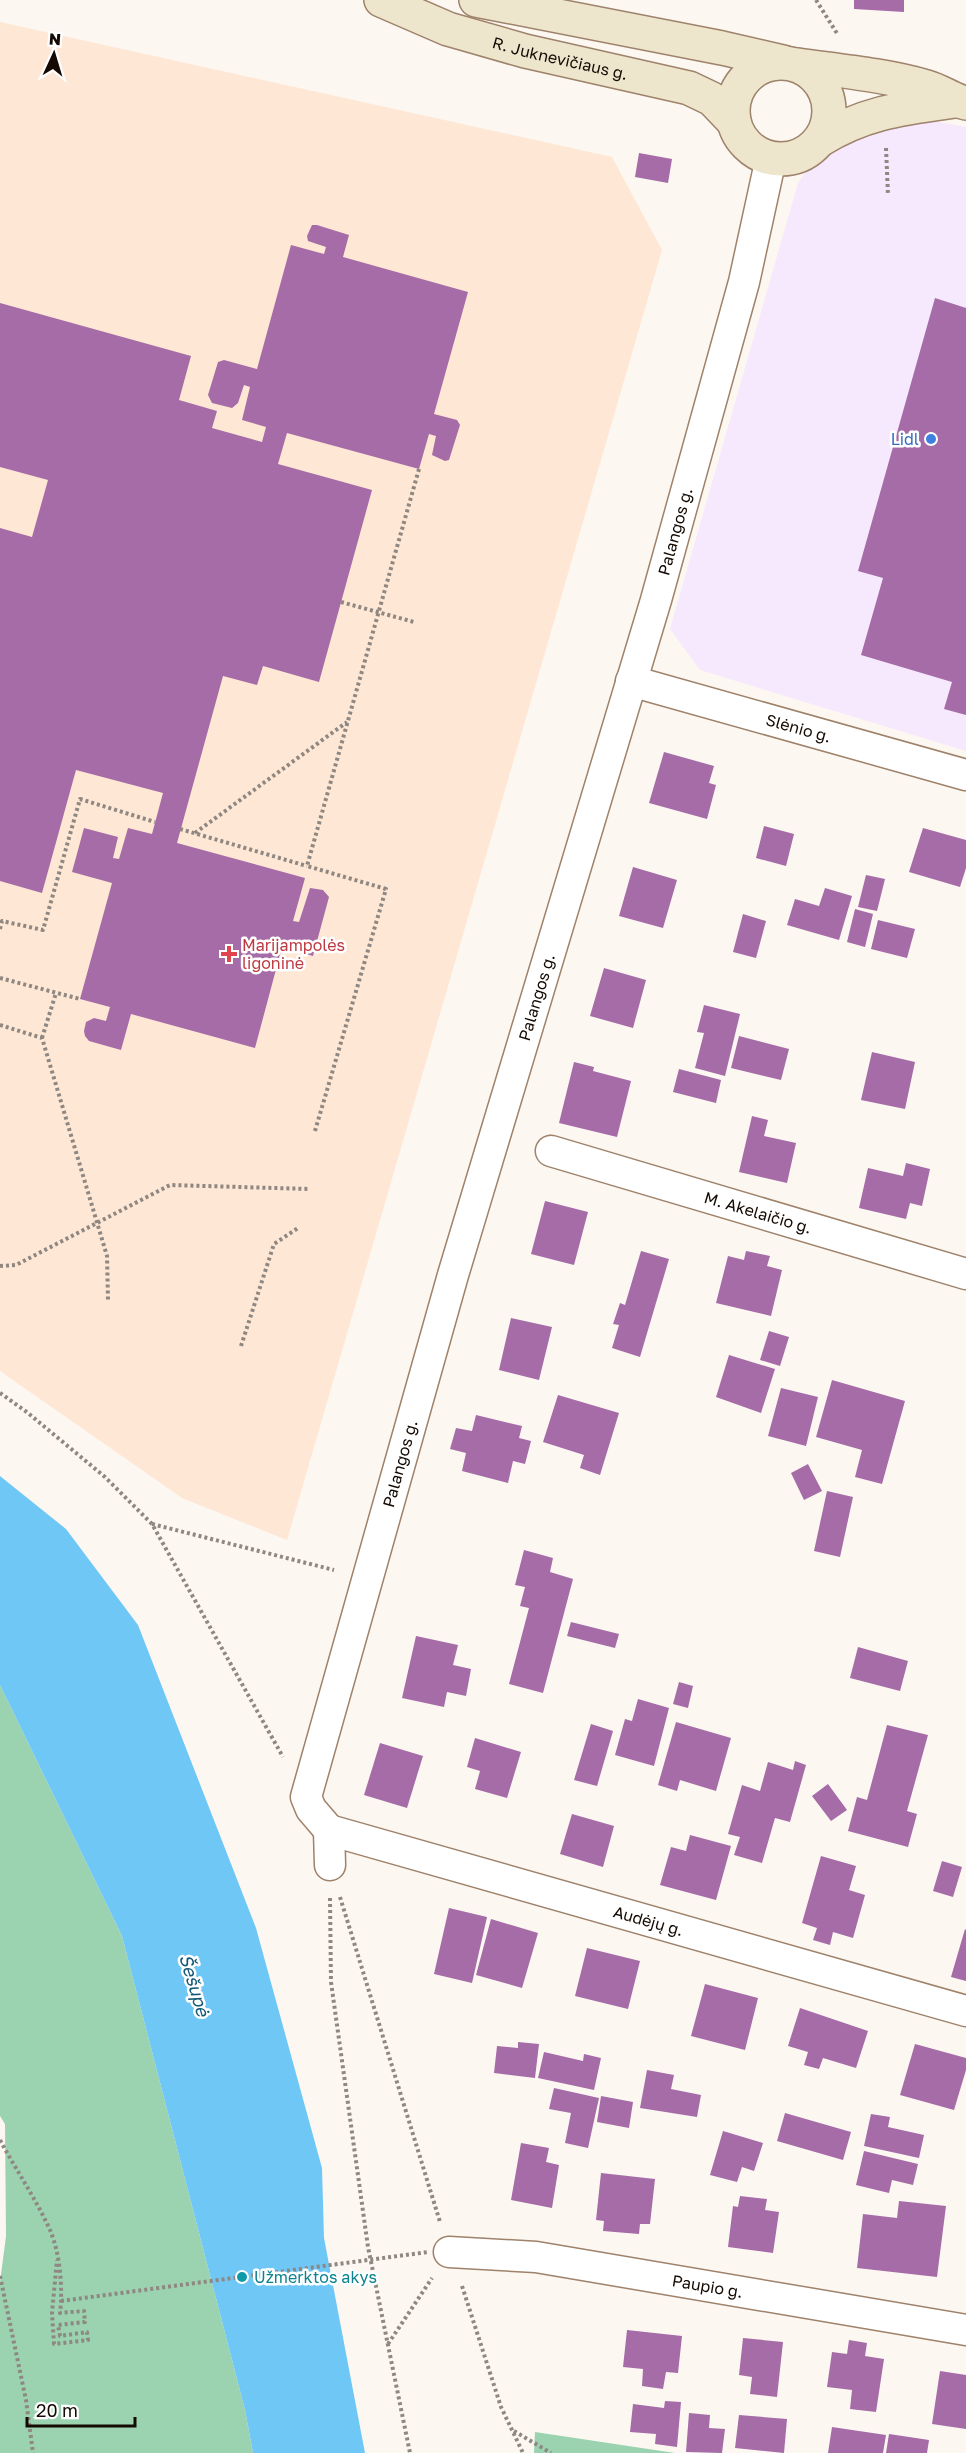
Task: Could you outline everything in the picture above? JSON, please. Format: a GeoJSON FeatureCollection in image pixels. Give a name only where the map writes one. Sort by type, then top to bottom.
{"type":"FeatureCollection","features":[{"type":"Feature","properties":{"kind":"street","name":"R. Juknevičiaus g."},"geometry":{"type":"LineString","coordinates":[[381,0],[448,29],[525,51],[689,88],[712,99],[734,122]]}},
{"type":"Feature","properties":{"kind":"street"},"geometry":{"type":"LineString","coordinates":[[476,0],[722,48],[790,64],[886,77],[930,88],[961,102]]}},
{"type":"Feature","properties":{"kind":"street"},"geometry":{"type":"LineString","coordinates":[[820,140],[828,123],[830,106],[825,88],[814,74],[790,64],[768,64],[755,70],[744,80],[736,93],[733,107],[734,122],[747,146],[771,158],[785,159],[799,156],[844,125],[882,112],[961,102]]}},
{"type":"Feature","properties":{"kind":"street","name":"Palangos g."},"geometry":{"type":"LineString","coordinates":[[306,1797],[456,1264],[631,681],[744,282],[771,158]]}},
{"type":"Feature","properties":{"kind":"street","name":"Slėnio g."},"geometry":{"type":"LineString","coordinates":[[631,681],[966,775]]}},
{"type":"Feature","properties":{"kind":"street","name":"M. Akelaičio g."},"geometry":{"type":"LineString","coordinates":[[551,1151],[966,1274]]}},
{"type":"Feature","properties":{"kind":"street"},"geometry":{"type":"LineString","coordinates":[[306,1797],[311,1809],[329,1830],[330,1864]]}},
{"type":"Feature","properties":{"kind":"street","name":"Audėjų g."},"geometry":{"type":"LineString","coordinates":[[329,1830],[966,2011]]}},
{"type":"Feature","properties":{"kind":"street","name":"Paupio g."},"geometry":{"type":"LineString","coordinates":[[438,2258],[536,2257],[966,2330]]}},
{"type":"Feature","properties":{"kind":"path"},"geometry":{"type":"LineString","coordinates":[[307,866],[419,469]]}},
{"type":"Feature","properties":{"kind":"path"},"geometry":{"type":"LineString","coordinates":[[341,602],[414,622]]}},
{"type":"Feature","properties":{"kind":"path"},"geometry":{"type":"LineString","coordinates":[[195,833],[347,722]]}},
{"type":"Feature","properties":{"kind":"path"},"geometry":{"type":"LineString","coordinates":[[0,929],[2,921],[43,930],[80,799],[155,822]]}},
{"type":"Feature","properties":{"kind":"path"},"geometry":{"type":"LineString","coordinates":[[180,829],[386,889],[315,1131]]}},
{"type":"Feature","properties":{"kind":"path"},"geometry":{"type":"LineString","coordinates":[[0,978],[80,999]]}},
{"type":"Feature","properties":{"kind":"path"},"geometry":{"type":"LineString","coordinates":[[56,993],[42,1038],[107,1256],[108,1300]]}},
{"type":"Feature","properties":{"kind":"path"},"geometry":{"type":"LineString","coordinates":[[0,1025],[42,1038]]}},
{"type":"Feature","properties":{"kind":"path"},"geometry":{"type":"LineString","coordinates":[[0,1266],[16,1265],[170,1185],[310,1189]]}},
{"type":"Feature","properties":{"kind":"path"},"geometry":{"type":"LineString","coordinates":[[241,1346],[274,1244],[298,1228]]}},
{"type":"Feature","properties":{"kind":"path"},"geometry":{"type":"LineString","coordinates":[[0,1393],[28,1413],[105,1477],[152,1524],[306,1797]]}},
{"type":"Feature","properties":{"kind":"path"},"geometry":{"type":"LineString","coordinates":[[152,1524],[368,1578]]}},
{"type":"Feature","properties":{"kind":"path"},"geometry":{"type":"LineString","coordinates":[[330,1864],[438,2258],[471,2307],[501,2407],[523,2453]]}},
{"type":"Feature","properties":{"kind":"path"},"geometry":{"type":"LineString","coordinates":[[330,1864],[332,1982],[368,2247],[410,2453]]}},
{"type":"Feature","properties":{"kind":"path"},"geometry":{"type":"LineString","coordinates":[[0,2140],[51,2232],[57,2260],[62,2301],[60,2313],[84,2311],[85,2322],[58,2325],[60,2336],[87,2332],[88,2340],[54,2344],[52,2313],[57,2260]]}},
{"type":"Feature","properties":{"kind":"path"},"geometry":{"type":"LineString","coordinates":[[62,2301],[438,2258]]}},
{"type":"Feature","properties":{"kind":"path"},"geometry":{"type":"LineString","coordinates":[[388,2345],[438,2258]]}},
{"type":"Feature","properties":{"kind":"path"},"geometry":{"type":"LineString","coordinates":[[0,2276],[26,2400],[33,2453]]}},
{"type":"Feature","properties":{"kind":"path"},"geometry":{"type":"LineString","coordinates":[[513,2431],[551,2453]]}},
{"type":"Feature","properties":{"kind":"shaded area","name":"Marijampolės ligoninė"},"geometry":{"type":"Polygon","coordinates":[[[0,22],[612,157],[662,250],[287,1540],[182,1498],[0,1371],[0,22]]]}},
{"type":"Feature","properties":{"kind":"shaded area"},"geometry":{"type":"Polygon","coordinates":[[[896,121],[933,121],[966,127],[966,751],[700,670],[670,629],[798,183],[814,158],[839,139],[896,121]]]}},
{"type":"Feature","properties":{"kind":"green space"},"geometry":{"type":"Polygon","coordinates":[[[0,1685],[122,1936],[245,2410],[253,2453],[0,2453],[0,2282],[6,2236],[5,2124],[0,2116],[0,1685]]]}},
{"type":"Feature","properties":{"kind":"green space"},"geometry":{"type":"Polygon","coordinates":[[[535,2432],[675,2453],[534,2453],[535,2432]]]}},
{"type":"Feature","properties":{"kind":"water","name":"Šešupė"},"geometry":{"type":"Polygon","coordinates":[[[0,1476],[66,1529],[138,1625],[256,1928],[322,2168],[324,2238],[365,2453],[253,2453],[245,2410],[122,1936],[0,1685],[0,1476]]]}},
{"type":"Feature","properties":{"kind":"building"},"geometry":{"type":"Polygon","coordinates":[[[854,0],[904,0],[904,12],[854,9],[854,0]]]}},
{"type":"Feature","properties":{"kind":"building"},"geometry":{"type":"Polygon","coordinates":[[[639,153],[672,159],[668,183],[635,177],[639,153]]]}},
{"type":"Feature","properties":{"kind":"building"},"geometry":{"type":"Polygon","coordinates":[[[312,225],[349,235],[343,257],[468,292],[434,414],[457,420],[460,425],[449,460],[445,461],[432,455],[436,436],[429,434],[419,469],[287,433],[278,464],[372,490],[319,682],[263,666],[257,685],[223,676],[177,843],[305,878],[293,921],[299,922],[310,888],[323,890],[329,897],[313,956],[282,947],[255,1048],[131,1014],[121,1050],[89,1041],[84,1031],[86,1022],[94,1018],[106,1021],[110,1007],[80,999],[112,883],[72,872],[84,828],[118,837],[113,858],[119,859],[128,828],[152,834],[163,793],[76,770],[42,893],[0,881],[0,528],[32,537],[48,480],[0,467],[0,303],[191,356],[179,400],[217,411],[212,428],[262,442],[266,427],[242,420],[250,387],[244,385],[238,403],[232,408],[212,403],[208,395],[218,362],[224,360],[257,369],[291,245],[324,254],[326,247],[308,241],[307,236],[312,225]]]}},
{"type":"Feature","properties":{"kind":"building","name":"Lidl"},"geometry":{"type":"Polygon","coordinates":[[[935,298],[966,308],[966,715],[944,709],[952,682],[861,655],[883,578],[858,571],[935,298]]]}},
{"type":"Feature","properties":{"kind":"building"},"geometry":{"type":"Polygon","coordinates":[[[664,752],[714,766],[709,783],[716,785],[707,819],[649,803],[664,752]]]}},
{"type":"Feature","properties":{"kind":"building"},"geometry":{"type":"Polygon","coordinates":[[[764,826],[794,834],[786,866],[756,858],[764,826]]]}},
{"type":"Feature","properties":{"kind":"building"},"geometry":{"type":"Polygon","coordinates":[[[923,828],[966,840],[966,868],[960,887],[909,872],[923,828]]]}},
{"type":"Feature","properties":{"kind":"building"},"geometry":{"type":"Polygon","coordinates":[[[633,867],[677,880],[663,928],[619,916],[633,867]]]}},
{"type":"Feature","properties":{"kind":"building"},"geometry":{"type":"Polygon","coordinates":[[[866,875],[885,879],[877,911],[858,907],[866,875]]]}},
{"type":"Feature","properties":{"kind":"building"},"geometry":{"type":"Polygon","coordinates":[[[825,888],[852,896],[839,940],[787,925],[795,899],[819,906],[825,888]]]}},
{"type":"Feature","properties":{"kind":"building"},"geometry":{"type":"Polygon","coordinates":[[[855,909],[873,914],[865,947],[847,942],[855,909]]]}},
{"type":"Feature","properties":{"kind":"building"},"geometry":{"type":"Polygon","coordinates":[[[743,914],[766,921],[756,958],[733,952],[743,914]]]}},
{"type":"Feature","properties":{"kind":"building"},"geometry":{"type":"Polygon","coordinates":[[[878,920],[915,929],[907,958],[871,949],[878,920]]]}},
{"type":"Feature","properties":{"kind":"building"},"geometry":{"type":"Polygon","coordinates":[[[604,968],[646,980],[633,1028],[590,1016],[604,968]]]}},
{"type":"Feature","properties":{"kind":"building"},"geometry":{"type":"Polygon","coordinates":[[[704,1005],[740,1014],[725,1076],[695,1068],[704,1033],[697,1032],[704,1005]]]}},
{"type":"Feature","properties":{"kind":"building"},"geometry":{"type":"Polygon","coordinates":[[[739,1036],[789,1049],[781,1080],[731,1068],[739,1036]]]}},
{"type":"Feature","properties":{"kind":"building"},"geometry":{"type":"Polygon","coordinates":[[[872,1052],[915,1062],[905,1109],[861,1100],[872,1052]]]}},
{"type":"Feature","properties":{"kind":"building"},"geometry":{"type":"Polygon","coordinates":[[[574,1062],[594,1067],[593,1071],[631,1081],[617,1137],[559,1123],[574,1062]]]}},
{"type":"Feature","properties":{"kind":"building"},"geometry":{"type":"Polygon","coordinates":[[[679,1069],[721,1080],[716,1103],[673,1092],[679,1069]]]}},
{"type":"Feature","properties":{"kind":"building"},"geometry":{"type":"Polygon","coordinates":[[[752,1116],[768,1120],[764,1136],[796,1143],[787,1183],[739,1172],[752,1116]]]}},
{"type":"Feature","properties":{"kind":"building"},"geometry":{"type":"Polygon","coordinates":[[[906,1163],[930,1169],[922,1206],[910,1203],[906,1219],[859,1208],[868,1168],[903,1176],[906,1163]]]}},
{"type":"Feature","properties":{"kind":"building"},"geometry":{"type":"Polygon","coordinates":[[[545,1201],[588,1212],[574,1265],[531,1254],[545,1201]]]}},
{"type":"Feature","properties":{"kind":"building"},"geometry":{"type":"Polygon","coordinates":[[[641,1251],[669,1259],[640,1357],[612,1348],[619,1325],[613,1324],[620,1303],[625,1305],[641,1251]]]}},
{"type":"Feature","properties":{"kind":"building"},"geometry":{"type":"Polygon","coordinates":[[[746,1251],[770,1256],[767,1266],[782,1270],[771,1316],[716,1303],[728,1256],[744,1260],[746,1251]]]}},
{"type":"Feature","properties":{"kind":"building"},"geometry":{"type":"Polygon","coordinates":[[[511,1318],[552,1327],[539,1380],[499,1370],[511,1318]]]}},
{"type":"Feature","properties":{"kind":"building"},"geometry":{"type":"Polygon","coordinates":[[[769,1331],[789,1337],[780,1366],[760,1360],[769,1331]]]}},
{"type":"Feature","properties":{"kind":"building"},"geometry":{"type":"Polygon","coordinates":[[[729,1355],[775,1369],[761,1413],[716,1397],[729,1355]]]}},
{"type":"Feature","properties":{"kind":"building"},"geometry":{"type":"Polygon","coordinates":[[[832,1380],[905,1401],[882,1484],[855,1477],[862,1450],[816,1437],[832,1380]]]}},
{"type":"Feature","properties":{"kind":"building"},"geometry":{"type":"Polygon","coordinates":[[[781,1388],[818,1397],[806,1446],[768,1436],[781,1388]]]}},
{"type":"Feature","properties":{"kind":"building"},"geometry":{"type":"Polygon","coordinates":[[[558,1395],[619,1413],[600,1475],[580,1468],[584,1455],[543,1442],[558,1395]]]}},
{"type":"Feature","properties":{"kind":"building"},"geometry":{"type":"Polygon","coordinates":[[[476,1415],[522,1426],[519,1438],[531,1441],[525,1464],[513,1461],[508,1483],[462,1471],[466,1453],[450,1449],[456,1428],[472,1431],[476,1415]]]}},
{"type":"Feature","properties":{"kind":"building"},"geometry":{"type":"Polygon","coordinates":[[[808,1464],[822,1491],[804,1500],[791,1473],[808,1464]]]}},
{"type":"Feature","properties":{"kind":"building"},"geometry":{"type":"Polygon","coordinates":[[[827,1491],[853,1497],[840,1557],[814,1551],[827,1491]]]}},
{"type":"Feature","properties":{"kind":"building"},"geometry":{"type":"Polygon","coordinates":[[[524,1550],[553,1558],[550,1572],[573,1579],[543,1693],[509,1684],[529,1608],[520,1606],[525,1587],[515,1585],[524,1550]]]}},
{"type":"Feature","properties":{"kind":"building"},"geometry":{"type":"Polygon","coordinates":[[[571,1622],[619,1634],[615,1648],[567,1636],[571,1622]]]}},
{"type":"Feature","properties":{"kind":"building"},"geometry":{"type":"Polygon","coordinates":[[[416,1636],[458,1645],[453,1665],[471,1669],[466,1696],[447,1692],[444,1707],[402,1698],[416,1636]]]}},
{"type":"Feature","properties":{"kind":"building"},"geometry":{"type":"Polygon","coordinates":[[[858,1647],[908,1661],[900,1691],[850,1678],[858,1647]]]}},
{"type":"Feature","properties":{"kind":"building"},"geometry":{"type":"Polygon","coordinates":[[[679,1682],[693,1686],[688,1708],[673,1704],[679,1682]]]}},
{"type":"Feature","properties":{"kind":"building"},"geometry":{"type":"Polygon","coordinates":[[[638,1699],[669,1708],[654,1766],[615,1755],[625,1719],[632,1721],[638,1699]]]}},
{"type":"Feature","properties":{"kind":"building"},"geometry":{"type":"Polygon","coordinates":[[[676,1722],[731,1738],[716,1791],[680,1780],[677,1791],[658,1785],[676,1722]]]}},
{"type":"Feature","properties":{"kind":"building"},"geometry":{"type":"Polygon","coordinates":[[[591,1724],[613,1731],[597,1786],[574,1780],[591,1724]]]}},
{"type":"Feature","properties":{"kind":"building"},"geometry":{"type":"Polygon","coordinates":[[[887,1725],[928,1735],[907,1811],[917,1814],[908,1847],[848,1831],[857,1797],[867,1800],[887,1725]]]}},
{"type":"Feature","properties":{"kind":"building"},"geometry":{"type":"Polygon","coordinates":[[[475,1738],[521,1752],[507,1798],[475,1789],[480,1771],[467,1767],[475,1738]]]}},
{"type":"Feature","properties":{"kind":"building"},"geometry":{"type":"Polygon","coordinates":[[[380,1743],[423,1756],[407,1808],[364,1795],[380,1743]]]}},
{"type":"Feature","properties":{"kind":"building"},"geometry":{"type":"Polygon","coordinates":[[[795,1761],[806,1765],[790,1822],[775,1818],[762,1863],[734,1855],[740,1837],[728,1834],[742,1785],[760,1791],[768,1762],[793,1770],[795,1761]]]}},
{"type":"Feature","properties":{"kind":"building"},"geometry":{"type":"Polygon","coordinates":[[[828,1784],[847,1810],[831,1821],[812,1796],[828,1784]]]}},
{"type":"Feature","properties":{"kind":"building"},"geometry":{"type":"Polygon","coordinates":[[[572,1814],[614,1826],[603,1867],[560,1854],[572,1814]]]}},
{"type":"Feature","properties":{"kind":"building"},"geometry":{"type":"Polygon","coordinates":[[[690,1835],[731,1846],[716,1900],[660,1885],[671,1847],[686,1851],[690,1835]]]}},
{"type":"Feature","properties":{"kind":"building"},"geometry":{"type":"Polygon","coordinates":[[[821,1856],[856,1866],[849,1890],[865,1895],[853,1938],[833,1932],[830,1945],[813,1940],[817,1928],[802,1923],[821,1856]]]}},
{"type":"Feature","properties":{"kind":"building"},"geometry":{"type":"Polygon","coordinates":[[[942,1861],[962,1867],[953,1897],[933,1891],[942,1861]]]}},
{"type":"Feature","properties":{"kind":"building"},"geometry":{"type":"Polygon","coordinates":[[[449,1908],[487,1917],[472,1983],[434,1974],[449,1908]]]}},
{"type":"Feature","properties":{"kind":"building"},"geometry":{"type":"Polygon","coordinates":[[[491,1919],[538,1933],[522,1988],[476,1975],[491,1919]]]}},
{"type":"Feature","properties":{"kind":"building"},"geometry":{"type":"Polygon","coordinates":[[[966,1930],[966,1981],[951,1977],[966,1930]]]}},
{"type":"Feature","properties":{"kind":"building"},"geometry":{"type":"Polygon","coordinates":[[[587,1948],[640,1961],[628,2009],[575,1996],[587,1948]]]}},
{"type":"Feature","properties":{"kind":"building"},"geometry":{"type":"Polygon","coordinates":[[[705,1984],[758,1998],[745,2050],[691,2036],[705,1984]]]}},
{"type":"Feature","properties":{"kind":"building"},"geometry":{"type":"Polygon","coordinates":[[[800,2008],[868,2031],[856,2068],[823,2058],[819,2069],[804,2065],[808,2052],[788,2046],[800,2008]]]}},
{"type":"Feature","properties":{"kind":"building"},"geometry":{"type":"Polygon","coordinates":[[[518,2042],[539,2044],[535,2078],[494,2073],[497,2046],[518,2048],[518,2042]]]}},
{"type":"Feature","properties":{"kind":"building"},"geometry":{"type":"Polygon","coordinates":[[[915,2044],[966,2058],[966,2070],[954,2110],[900,2095],[915,2044]]]}},
{"type":"Feature","properties":{"kind":"building"},"geometry":{"type":"Polygon","coordinates":[[[544,2052],[583,2061],[584,2054],[601,2058],[594,2090],[538,2078],[544,2052]]]}},
{"type":"Feature","properties":{"kind":"building"},"geometry":{"type":"Polygon","coordinates":[[[647,2070],[674,2075],[671,2089],[701,2095],[697,2117],[640,2108],[647,2070]]]}},
{"type":"Feature","properties":{"kind":"building"},"geometry":{"type":"Polygon","coordinates":[[[554,2088],[599,2098],[588,2148],[565,2143],[571,2113],[549,2109],[554,2088]]]}},
{"type":"Feature","properties":{"kind":"building"},"geometry":{"type":"Polygon","coordinates":[[[601,2096],[633,2102],[629,2128],[597,2122],[601,2096]]]}},
{"type":"Feature","properties":{"kind":"building"},"geometry":{"type":"Polygon","coordinates":[[[785,2113],[851,2132],[843,2160],[777,2141],[785,2113]]]}},
{"type":"Feature","properties":{"kind":"building"},"geometry":{"type":"Polygon","coordinates":[[[871,2114],[890,2117],[888,2127],[924,2135],[919,2158],[864,2146],[871,2114]]]}},
{"type":"Feature","properties":{"kind":"building"},"geometry":{"type":"Polygon","coordinates":[[[723,2131],[763,2143],[754,2171],[742,2167],[737,2182],[710,2175],[723,2131]]]}},
{"type":"Feature","properties":{"kind":"building"},"geometry":{"type":"Polygon","coordinates":[[[521,2143],[549,2148],[546,2162],[559,2165],[552,2208],[511,2200],[521,2143]]]}},
{"type":"Feature","properties":{"kind":"building"},"geometry":{"type":"Polygon","coordinates":[[[864,2151],[918,2164],[913,2185],[892,2180],[889,2193],[856,2185],[864,2151]]]}},
{"type":"Feature","properties":{"kind":"building"},"geometry":{"type":"Polygon","coordinates":[[[601,2173],[655,2179],[650,2224],[640,2224],[639,2234],[603,2231],[604,2221],[596,2220],[601,2173]]]}},
{"type":"Feature","properties":{"kind":"building"},"geometry":{"type":"Polygon","coordinates":[[[740,2196],[767,2199],[765,2210],[779,2212],[773,2253],[728,2247],[733,2206],[738,2207],[740,2196]]]}},
{"type":"Feature","properties":{"kind":"building"},"geometry":{"type":"Polygon","coordinates":[[[899,2201],[946,2206],[937,2277],[857,2268],[863,2214],[897,2218],[899,2201]]]}},
{"type":"Feature","properties":{"kind":"building"},"geometry":{"type":"Polygon","coordinates":[[[627,2330],[682,2336],[678,2373],[666,2372],[663,2389],[642,2386],[643,2369],[623,2367],[627,2330]]]}},
{"type":"Feature","properties":{"kind":"building"},"geometry":{"type":"Polygon","coordinates":[[[743,2338],[783,2342],[777,2397],[750,2394],[752,2377],[739,2375],[743,2338]]]}},
{"type":"Feature","properties":{"kind":"building"},"geometry":{"type":"Polygon","coordinates":[[[849,2340],[867,2343],[865,2356],[884,2359],[876,2412],[850,2409],[852,2390],[827,2387],[832,2352],[847,2354],[849,2340]]]}},
{"type":"Feature","properties":{"kind":"building"},"geometry":{"type":"Polygon","coordinates":[[[940,2371],[966,2375],[966,2429],[932,2424],[940,2371]]]}},
{"type":"Feature","properties":{"kind":"building"},"geometry":{"type":"Polygon","coordinates":[[[665,2401],[681,2402],[677,2447],[655,2444],[656,2434],[630,2432],[633,2404],[664,2408],[665,2401]]]}},
{"type":"Feature","properties":{"kind":"building"},"geometry":{"type":"Polygon","coordinates":[[[689,2413],[710,2415],[709,2428],[725,2429],[722,2453],[686,2452],[689,2413]]]}},
{"type":"Feature","properties":{"kind":"building"},"geometry":{"type":"Polygon","coordinates":[[[739,2415],[787,2419],[784,2453],[735,2448],[739,2415]]]}},
{"type":"Feature","properties":{"kind":"building"},"geometry":{"type":"Polygon","coordinates":[[[832,2427],[886,2435],[883,2453],[828,2453],[832,2427]]]}},
{"type":"Feature","properties":{"kind":"building"},"geometry":{"type":"Polygon","coordinates":[[[889,2434],[929,2440],[927,2453],[886,2453],[889,2434]]]}},
{"type":"Feature","properties":{"kind":"place","name":"Lidl"},"geometry":{"type":"Point","coordinates":[931,439]}},
{"type":"Feature","properties":{"kind":"place","name":"Marijampolės ligoninė"},"geometry":{"type":"Point","coordinates":[229,954]}},
{"type":"Feature","properties":{"kind":"place","name":"Užmerktos akys"},"geometry":{"type":"Point","coordinates":[242,2277]}}]}
